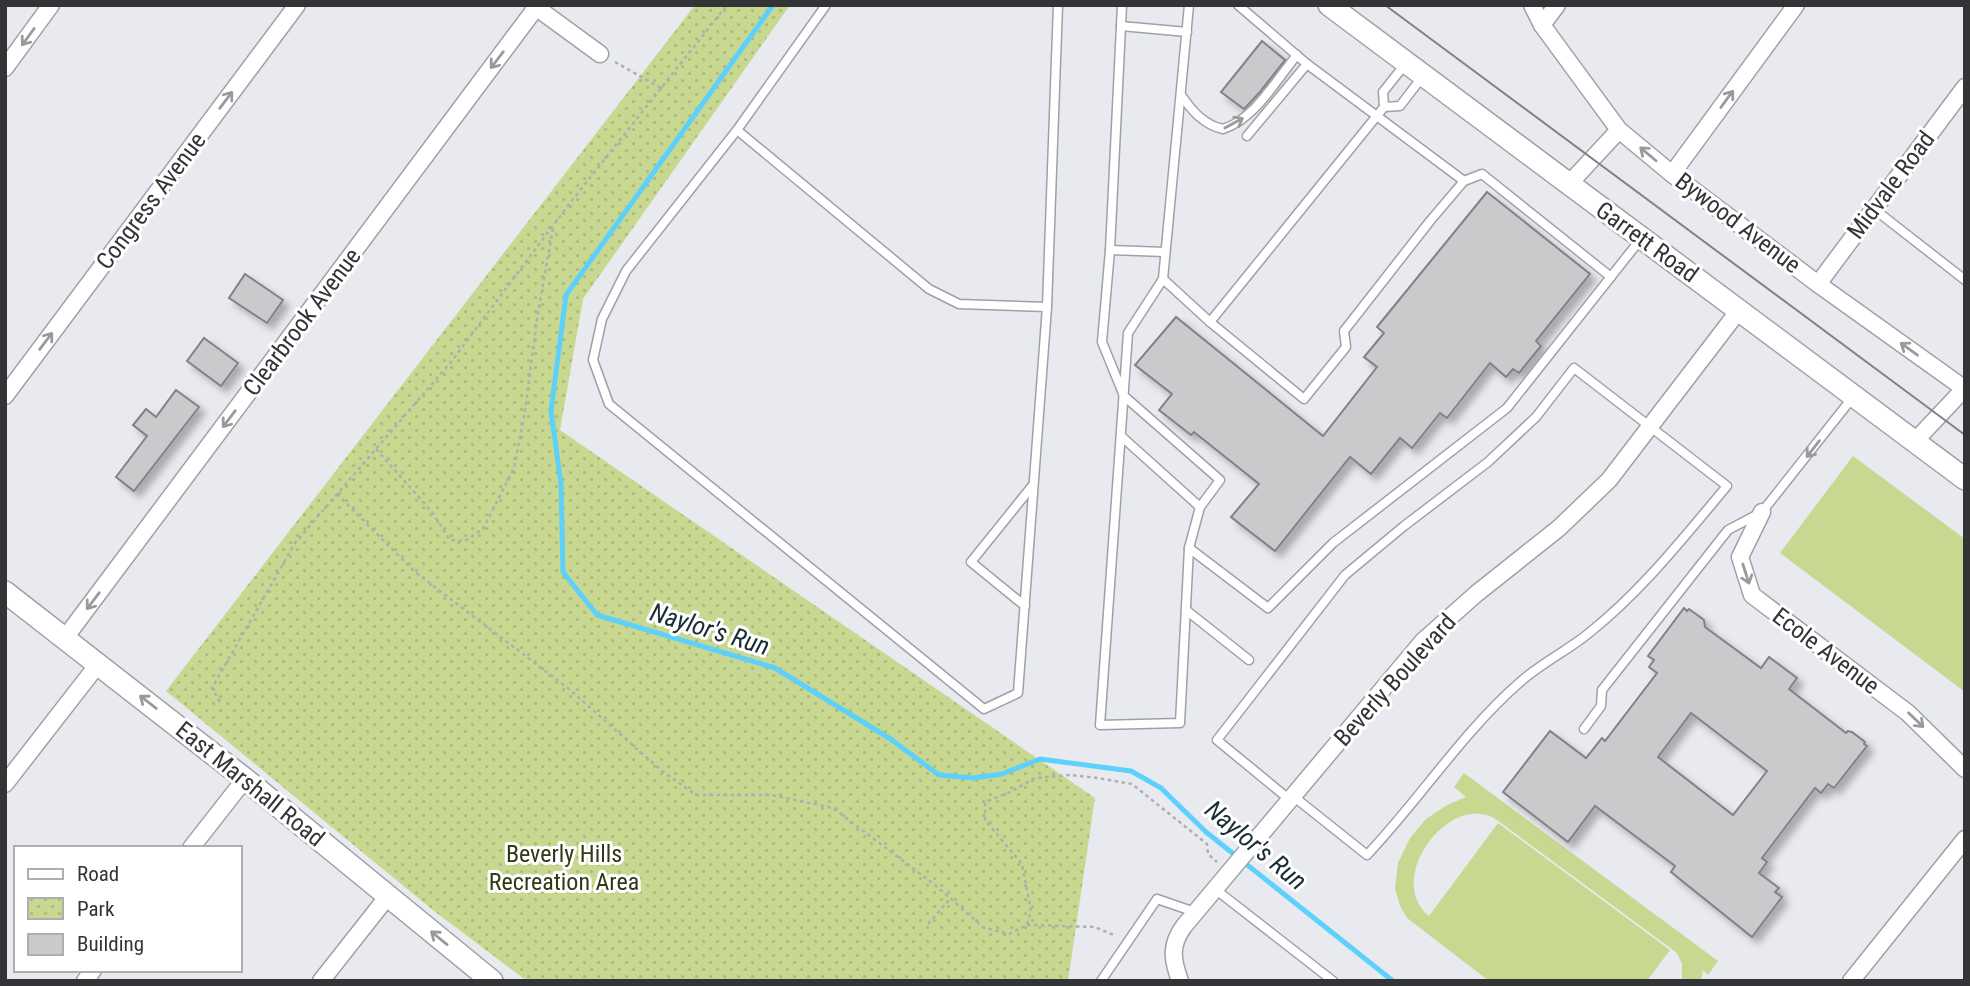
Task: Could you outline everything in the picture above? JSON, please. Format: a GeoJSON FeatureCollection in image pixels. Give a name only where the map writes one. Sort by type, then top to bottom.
{"type":"FeatureCollection","features":[{"type":"Feature","properties":{"kind":"main road","name":"Garrett Road"},"geometry":{"type":"LineString","coordinates":[[1329,5],[1965,479]]}},
{"type":"Feature","properties":{"kind":"main road","name":"East Marshall Road"},"geometry":{"type":"LineString","coordinates":[[5,592],[245,779],[492,981]]}},
{"type":"Feature","properties":{"kind":"street"},"geometry":{"type":"LineString","coordinates":[[5,68],[51,5]]}},
{"type":"Feature","properties":{"kind":"street","name":"Congress Avenue"},"geometry":{"type":"LineString","coordinates":[[5,396],[297,5]]}},
{"type":"Feature","properties":{"kind":"street"},"geometry":{"type":"LineString","coordinates":[[1532,5],[1542,25],[1557,5]]}},
{"type":"Feature","properties":{"kind":"street"},"geometry":{"type":"LineString","coordinates":[[1672,174],[1796,5]]}},
{"type":"Feature","properties":{"kind":"street"},"geometry":{"type":"LineString","coordinates":[[536,6],[600,54]]}},
{"type":"Feature","properties":{"kind":"street","name":"Clearbrook Avenue"},"geometry":{"type":"LineString","coordinates":[[65,638],[536,6]]}},
{"type":"Feature","properties":{"kind":"street","name":"Bywood Avenue"},"geometry":{"type":"LineString","coordinates":[[1542,25],[1619,130],[1672,174],[1818,284],[1964,389]]}},
{"type":"Feature","properties":{"kind":"street","name":"Midvale Road"},"geometry":{"type":"LineString","coordinates":[[1818,284],[1965,87]]}},
{"type":"Feature","properties":{"kind":"street"},"geometry":{"type":"LineString","coordinates":[[1568,185],[1619,130]]}},
{"type":"Feature","properties":{"kind":"street","name":"Beverly Boulevard"},"geometry":{"type":"LineString","coordinates":[[1180,981],[1172,950],[1176,937],[1195,912],[1423,641],[1476,594],[1559,528],[1609,480],[1740,309]]}},
{"type":"Feature","properties":{"kind":"street"},"geometry":{"type":"LineString","coordinates":[[1916,440],[1964,389]]}},
{"type":"Feature","properties":{"kind":"street","name":"Ecole Avenue"},"geometry":{"type":"LineString","coordinates":[[1762,512],[1740,557],[1752,595],[1908,713],[1965,769]]}},
{"type":"Feature","properties":{"kind":"street"},"geometry":{"type":"LineString","coordinates":[[5,784],[99,663]]}},
{"type":"Feature","properties":{"kind":"street"},"geometry":{"type":"LineString","coordinates":[[193,846],[245,779]]}},
{"type":"Feature","properties":{"kind":"street"},"geometry":{"type":"LineString","coordinates":[[1852,981],[1965,839]]}},
{"type":"Feature","properties":{"kind":"street"},"geometry":{"type":"LineString","coordinates":[[321,981],[388,897]]}},
{"type":"Feature","properties":{"kind":"lane"},"geometry":{"type":"LineString","coordinates":[[826,5],[737,130],[626,271],[602,319],[593,360],[608,404],[984,709],[1018,693],[1047,307],[1058,5]]}},
{"type":"Feature","properties":{"kind":"lane"},"geometry":{"type":"LineString","coordinates":[[1122,5],[1110,250],[1102,342],[1124,396],[1220,480],[1200,507],[1189,548],[1180,723],[1100,725],[1124,396],[1128,333],[1163,279],[1189,5]]}},
{"type":"Feature","properties":{"kind":"lane"},"geometry":{"type":"LineString","coordinates":[[1238,5],[1307,64],[1464,181]]}},
{"type":"Feature","properties":{"kind":"lane"},"geometry":{"type":"LineString","coordinates":[[1121,26],[1186,32]]}},
{"type":"Feature","properties":{"kind":"lane"},"geometry":{"type":"LineString","coordinates":[[1181,95],[1189,107],[1213,127],[1223,129],[1232,126],[1250,113],[1297,55]]}},
{"type":"Feature","properties":{"kind":"lane"},"geometry":{"type":"LineString","coordinates":[[1210,322],[1384,107],[1383,92],[1406,63]]}},
{"type":"Feature","properties":{"kind":"lane"},"geometry":{"type":"LineString","coordinates":[[1247,136],[1307,64]]}},
{"type":"Feature","properties":{"kind":"lane"},"geometry":{"type":"LineString","coordinates":[[1384,107],[1400,106],[1423,76]]}},
{"type":"Feature","properties":{"kind":"lane"},"geometry":{"type":"LineString","coordinates":[[737,130],[929,289],[959,304],[1047,307]]}},
{"type":"Feature","properties":{"kind":"lane"},"geometry":{"type":"LineString","coordinates":[[1163,279],[1210,322],[1304,399],[1346,347],[1344,331],[1464,181],[1482,174],[1611,276]]}},
{"type":"Feature","properties":{"kind":"lane"},"geometry":{"type":"LineString","coordinates":[[1874,209],[1965,280]]}},
{"type":"Feature","properties":{"kind":"lane"},"geometry":{"type":"LineString","coordinates":[[1189,548],[1268,608],[1333,543],[1507,408],[1642,238]]}},
{"type":"Feature","properties":{"kind":"lane"},"geometry":{"type":"LineString","coordinates":[[1110,250],[1165,252]]}},
{"type":"Feature","properties":{"kind":"lane"},"geometry":{"type":"LineString","coordinates":[[1574,368],[1650,426],[1727,486],[1650,578],[1589,633],[1520,682],[1476,726],[1400,820],[1367,855],[1217,740],[1345,575],[1488,462],[1536,417],[1574,368]]}},
{"type":"Feature","properties":{"kind":"lane"},"geometry":{"type":"LineString","coordinates":[[1584,729],[1601,706],[1602,690],[1728,530],[1762,512],[1855,395]]}},
{"type":"Feature","properties":{"kind":"lane"},"geometry":{"type":"LineString","coordinates":[[1121,436],[1200,507]]}},
{"type":"Feature","properties":{"kind":"lane"},"geometry":{"type":"LineString","coordinates":[[1025,606],[971,562],[1034,484]]}},
{"type":"Feature","properties":{"kind":"lane"},"geometry":{"type":"LineString","coordinates":[[1186,610],[1249,660]]}},
{"type":"Feature","properties":{"kind":"lane"},"geometry":{"type":"LineString","coordinates":[[1215,889],[1333,981]]}},
{"type":"Feature","properties":{"kind":"lane"},"geometry":{"type":"LineString","coordinates":[[1101,981],[1157,900],[1195,912]]}},
{"type":"Feature","properties":{"kind":"path"},"geometry":{"type":"LineString","coordinates":[[220,702],[212,688],[295,543],[451,362],[554,224],[727,5]]}},
{"type":"Feature","properties":{"kind":"path"},"geometry":{"type":"LineString","coordinates":[[600,54],[661,88]]}},
{"type":"Feature","properties":{"kind":"path"},"geometry":{"type":"LineString","coordinates":[[376,449],[432,512],[450,540],[465,541],[483,529],[514,468],[554,224]]}},
{"type":"Feature","properties":{"kind":"path"},"geometry":{"type":"LineString","coordinates":[[337,494],[415,572],[569,689],[662,771],[695,794],[772,795],[833,808],[983,927],[1009,934],[1027,926],[1095,927],[1128,941]]}},
{"type":"Feature","properties":{"kind":"path"},"geometry":{"type":"LineString","coordinates":[[1027,926],[1031,911],[1022,864],[985,820],[985,803],[1035,778],[1070,775],[1132,784],[1207,844],[1208,854]]}},
{"type":"Feature","properties":{"kind":"path"},"geometry":{"type":"LineString","coordinates":[[928,924],[950,899]]}},
{"type":"Feature","properties":{"kind":"green space","name":"Beverly Hills Recreation Area"},"geometry":{"type":"Polygon","coordinates":[[[695,5],[790,5],[583,299],[560,430],[1095,798],[1068,981],[527,981],[434,911],[166,691],[695,5]]]}},
{"type":"Feature","properties":{"kind":"green space"},"geometry":{"type":"Polygon","coordinates":[[[1853,456],[1965,539],[1965,692],[1780,553],[1853,456]]]}},
{"type":"Feature","properties":{"kind":"green space"},"geometry":{"type":"Polygon","coordinates":[[[1464,773],[1718,961],[1708,975],[1703,970],[1701,981],[1682,981],[1682,964],[1677,953],[1497,820],[1479,814],[1460,817],[1443,827],[1428,842],[1418,861],[1414,881],[1417,900],[1429,916],[1498,823],[1670,950],[1647,981],[1489,981],[1407,918],[1395,888],[1398,863],[1410,838],[1426,819],[1447,805],[1466,797],[1454,787],[1464,773]]]}},
{"type":"Feature","properties":{"kind":"building"},"geometry":{"type":"Polygon","coordinates":[[[1262,41],[1285,60],[1244,109],[1221,92],[1262,41]]]}},
{"type":"Feature","properties":{"kind":"building"},"geometry":{"type":"Polygon","coordinates":[[[1487,192],[1590,274],[1536,341],[1541,346],[1519,373],[1513,369],[1506,377],[1490,363],[1447,418],[1440,413],[1412,448],[1400,438],[1371,474],[1350,457],[1275,551],[1231,517],[1259,484],[1194,432],[1191,435],[1159,410],[1172,394],[1135,365],[1176,317],[1323,436],[1377,367],[1364,357],[1384,333],[1377,327],[1487,192]]]}},
{"type":"Feature","properties":{"kind":"building"},"geometry":{"type":"Polygon","coordinates":[[[245,274],[283,300],[267,323],[229,298],[245,274]]]}},
{"type":"Feature","properties":{"kind":"building"},"geometry":{"type":"Polygon","coordinates":[[[204,338],[238,363],[221,386],[187,361],[204,338]]]}},
{"type":"Feature","properties":{"kind":"building"},"geometry":{"type":"Polygon","coordinates":[[[176,390],[199,407],[134,491],[116,477],[147,436],[133,425],[146,409],[156,417],[176,390]]]}},
{"type":"Feature","properties":{"kind":"building"},"geometry":{"type":"Polygon","coordinates":[[[1684,608],[1687,611],[1689,609],[1704,620],[1705,627],[1761,668],[1769,657],[1797,678],[1789,689],[1846,733],[1852,732],[1867,746],[1834,788],[1828,784],[1821,793],[1815,788],[1762,858],[1767,862],[1759,873],[1779,888],[1775,892],[1782,897],[1752,937],[1671,872],[1675,866],[1595,806],[1568,842],[1503,792],[1550,731],[1586,758],[1602,738],[1605,741],[1657,673],[1649,667],[1654,660],[1648,656],[1684,608]],[[1691,713],[1658,757],[1733,815],[1767,771],[1691,713]]]}},
{"type":"Feature","properties":{"kind":"waterway","name":"Naylor's Run"},"geometry":{"type":"LineString","coordinates":[[773,5],[566,295],[551,411],[561,484],[563,572],[597,615],[775,668],[889,738],[939,775],[973,778],[1002,774],[1040,759],[1131,771],[1161,788],[1206,832],[1393,981]]}},
{"type":"Feature","properties":{"kind":"tram line"},"geometry":{"type":"LineString","coordinates":[[1385,5],[1965,435]]}}]}
